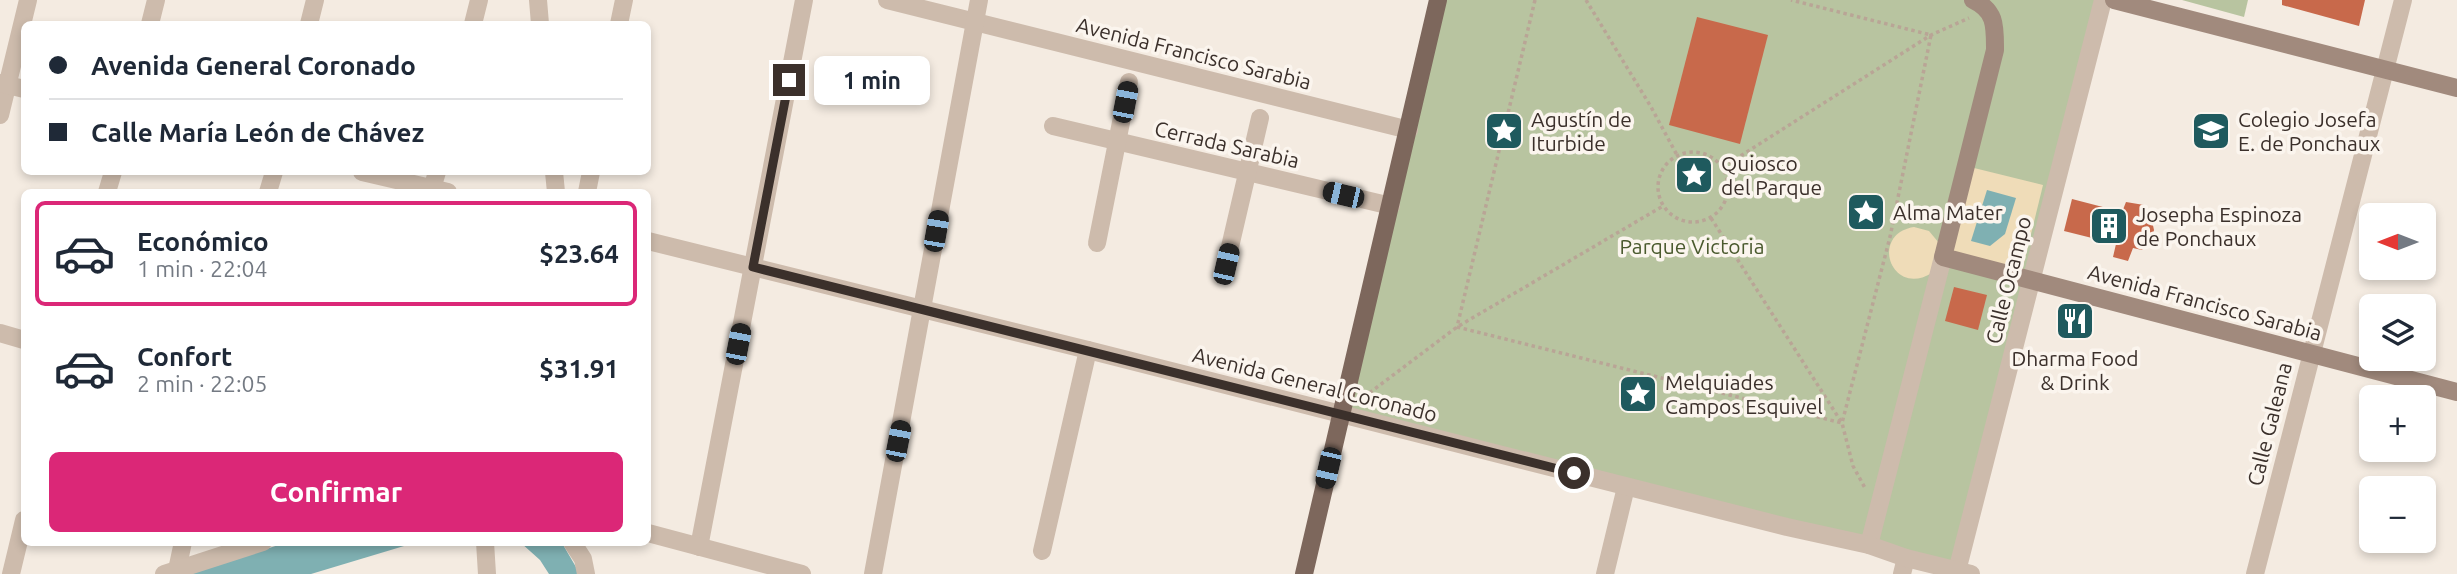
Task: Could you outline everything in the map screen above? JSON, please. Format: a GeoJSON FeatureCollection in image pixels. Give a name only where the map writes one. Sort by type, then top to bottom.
{"type":"FeatureCollection","features":[{"type":"Feature","properties":{"kind":"main road"},"geometry":{"type":"LineString","coordinates":[[1304,574],[1438,0]]}},
{"type":"Feature","properties":{"kind":"main road"},"geometry":{"type":"LineString","coordinates":[[1942,257],[1996,50],[1992,17],[1988,9],[1973,0]]}},
{"type":"Feature","properties":{"kind":"main road"},"geometry":{"type":"LineString","coordinates":[[2114,0],[2457,88]]}},
{"type":"Feature","properties":{"kind":"main road","name":"Avenida Francisco Sarabia"},"geometry":{"type":"LineString","coordinates":[[1942,257],[2457,392]]}},
{"type":"Feature","properties":{"kind":"street"},"geometry":{"type":"LineString","coordinates":[[24,21],[28,0]]}},
{"type":"Feature","properties":{"kind":"street"},"geometry":{"type":"LineString","coordinates":[[151,21],[156,0]]}},
{"type":"Feature","properties":{"kind":"street"},"geometry":{"type":"LineString","coordinates":[[310,21],[315,0]]}},
{"type":"Feature","properties":{"kind":"street"},"geometry":{"type":"LineString","coordinates":[[474,21],[479,0]]}},
{"type":"Feature","properties":{"kind":"street"},"geometry":{"type":"LineString","coordinates":[[538,0],[540,21]]}},
{"type":"Feature","properties":{"kind":"street"},"geometry":{"type":"LineString","coordinates":[[620,21],[624,0]]}},
{"type":"Feature","properties":{"kind":"street"},"geometry":{"type":"LineString","coordinates":[[699,547],[804,0]]}},
{"type":"Feature","properties":{"kind":"street","name":"Avenida Francisco Sarabia"},"geometry":{"type":"LineString","coordinates":[[887,0],[1409,130]]}},
{"type":"Feature","properties":{"kind":"street"},"geometry":{"type":"LineString","coordinates":[[873,574],[979,0]]}},
{"type":"Feature","properties":{"kind":"street","name":"Calle Ocampo"},"geometry":{"type":"LineString","coordinates":[[1964,572],[2031,281],[2103,0]]}},
{"type":"Feature","properties":{"kind":"street","name":"Calle Galeana"},"geometry":{"type":"LineString","coordinates":[[2255,574],[2403,0]]}},
{"type":"Feature","properties":{"kind":"street"},"geometry":{"type":"LineString","coordinates":[[0,116],[11,86],[21,35]]}},
{"type":"Feature","properties":{"kind":"street"},"geometry":{"type":"LineString","coordinates":[[1097,243],[1129,82]]}},
{"type":"Feature","properties":{"kind":"street"},"geometry":{"type":"LineString","coordinates":[[1226,264],[1260,118]]}},
{"type":"Feature","properties":{"kind":"street","name":"Cerrada Sarabia"},"geometry":{"type":"LineString","coordinates":[[1053,126],[1391,206]]}},
{"type":"Feature","properties":{"kind":"street"},"geometry":{"type":"LineString","coordinates":[[378,175],[437,186]]}},
{"type":"Feature","properties":{"kind":"street","name":"Avenida General Coronado"},"geometry":{"type":"LineString","coordinates":[[651,242],[1787,527],[1869,545],[1904,566],[1964,572]]}},
{"type":"Feature","properties":{"kind":"street"},"geometry":{"type":"LineString","coordinates":[[1869,545],[1942,257]]}},
{"type":"Feature","properties":{"kind":"street"},"geometry":{"type":"LineString","coordinates":[[0,333],[21,339]]}},
{"type":"Feature","properties":{"kind":"street"},"geometry":{"type":"LineString","coordinates":[[1042,551],[1088,350]]}},
{"type":"Feature","properties":{"kind":"street"},"geometry":{"type":"LineString","coordinates":[[1605,574],[1626,486]]}},
{"type":"Feature","properties":{"kind":"street"},"geometry":{"type":"LineString","coordinates":[[11,574],[21,532]]}},
{"type":"Feature","properties":{"kind":"street"},"geometry":{"type":"LineString","coordinates":[[651,534],[802,574]]}},
{"type":"Feature","properties":{"kind":"street"},"geometry":{"type":"LineString","coordinates":[[170,572],[181,546]]}},
{"type":"Feature","properties":{"kind":"street"},"geometry":{"type":"LineString","coordinates":[[170,572],[251,546]]}},
{"type":"Feature","properties":{"kind":"street"},"geometry":{"type":"LineString","coordinates":[[485,546],[487,574]]}},
{"type":"Feature","properties":{"kind":"street"},"geometry":{"type":"LineString","coordinates":[[575,546],[583,559],[586,574]]}},
{"type":"Feature","properties":{"kind":"path"},"geometry":{"type":"LineString","coordinates":[[1457,327],[1535,0]]}},
{"type":"Feature","properties":{"kind":"path"},"geometry":{"type":"LineString","coordinates":[[1586,0],[1677,155]]}},
{"type":"Feature","properties":{"kind":"path"},"geometry":{"type":"LineString","coordinates":[[1791,0],[1931,35]]}},
{"type":"Feature","properties":{"kind":"path"},"geometry":{"type":"LineString","coordinates":[[1723,167],[1931,35],[1967,19]]}},
{"type":"Feature","properties":{"kind":"path"},"geometry":{"type":"LineString","coordinates":[[1842,423],[1890,237],[1931,35]]}},
{"type":"Feature","properties":{"kind":"path"},"geometry":{"type":"LineString","coordinates":[[1697,151],[1707,154],[1723,167],[1729,185],[1728,195],[1725,204],[1711,218],[1702,222],[1682,221],[1663,206],[1659,195],[1661,172],[1677,155],[1697,151]]}},
{"type":"Feature","properties":{"kind":"path"},"geometry":{"type":"LineString","coordinates":[[1340,414],[1457,327],[1663,206]]}},
{"type":"Feature","properties":{"kind":"path"},"geometry":{"type":"LineString","coordinates":[[1711,218],[1842,423],[1853,466]]}},
{"type":"Feature","properties":{"kind":"path"},"geometry":{"type":"LineString","coordinates":[[1457,327],[1842,423]]}},
{"type":"Feature","properties":{"kind":"green space","name":"Parque Victoria"},"geometry":{"type":"Polygon","coordinates":[[[1437,0],[2101,0],[1958,563],[1338,410],[1437,0]]]}},
{"type":"Feature","properties":{"kind":"green space"},"geometry":{"type":"Polygon","coordinates":[[[2182,0],[2248,0],[2244,17],[2182,0]]]}},
{"type":"Feature","properties":{"kind":"sand"},"geometry":{"type":"Polygon","coordinates":[[[1970,167],[2043,185],[2022,271],[1949,253],[1970,167]]]}},
{"type":"Feature","properties":{"kind":"sand"},"geometry":{"type":"Polygon","coordinates":[[[1914,227],[1929,231],[1939,243],[1932,273],[1918,278],[1906,277],[1896,271],[1889,251],[1892,241],[1900,232],[1914,227]]]}},
{"type":"Feature","properties":{"kind":"water"},"geometry":{"type":"Polygon","coordinates":[[[1987,190],[2016,198],[2005,234],[1990,246],[1971,241],[1987,190]]]}},
{"type":"Feature","properties":{"kind":"water"},"geometry":{"type":"Polygon","coordinates":[[[275,546],[404,546],[311,574],[186,574],[275,546]]]}},
{"type":"Feature","properties":{"kind":"water"},"geometry":{"type":"Polygon","coordinates":[[[524,546],[564,546],[580,574],[549,574],[540,560],[524,546]]]}},
{"type":"Feature","properties":{"kind":"building"},"geometry":{"type":"Polygon","coordinates":[[[2282,0],[2365,0],[2359,26],[2282,5],[2282,0]]]}},
{"type":"Feature","properties":{"kind":"building"},"geometry":{"type":"Polygon","coordinates":[[[1697,17],[1768,35],[1740,144],[1669,125],[1697,17]]]}},
{"type":"Feature","properties":{"kind":"building","name":"Josepha Espinoza de Ponchaux"},"geometry":{"type":"Polygon","coordinates":[[[2072,199],[2122,212],[2126,202],[2144,205],[2141,217],[2152,221],[2152,239],[2142,250],[2133,248],[2128,261],[2113,257],[2116,244],[2064,231],[2072,199]]]}},
{"type":"Feature","properties":{"kind":"building"},"geometry":{"type":"Polygon","coordinates":[[[1954,287],[1987,295],[1978,330],[1945,321],[1954,287]]]}},
{"type":"Feature","properties":{"kind":"place","name":"Agustín de Iturbide"},"geometry":{"type":"Point","coordinates":[1504,131]}},
{"type":"Feature","properties":{"kind":"place","name":"Colegio Josefa E. de Ponchaux"},"geometry":{"type":"Point","coordinates":[2211,131]}},
{"type":"Feature","properties":{"kind":"place","name":"Quiosco del Parque"},"geometry":{"type":"Point","coordinates":[1694,175]}},
{"type":"Feature","properties":{"kind":"place","name":"Alma Mater"},"geometry":{"type":"Point","coordinates":[1866,212]}},
{"type":"Feature","properties":{"kind":"place","name":"Josepha Espinoza de Ponchaux"},"geometry":{"type":"Point","coordinates":[2109,226]}},
{"type":"Feature","properties":{"kind":"place","name":"Dharma Food & Drink"},"geometry":{"type":"Point","coordinates":[2075,321]}},
{"type":"Feature","properties":{"kind":"place","name":"Melquiades Campos Esquivel"},"geometry":{"type":"Point","coordinates":[1638,394]}},
{"type":"Feature","properties":{"kind":"route"},"geometry":{"type":"LineString","coordinates":[[789,80],[753,267],[1574,473]]}}]}
